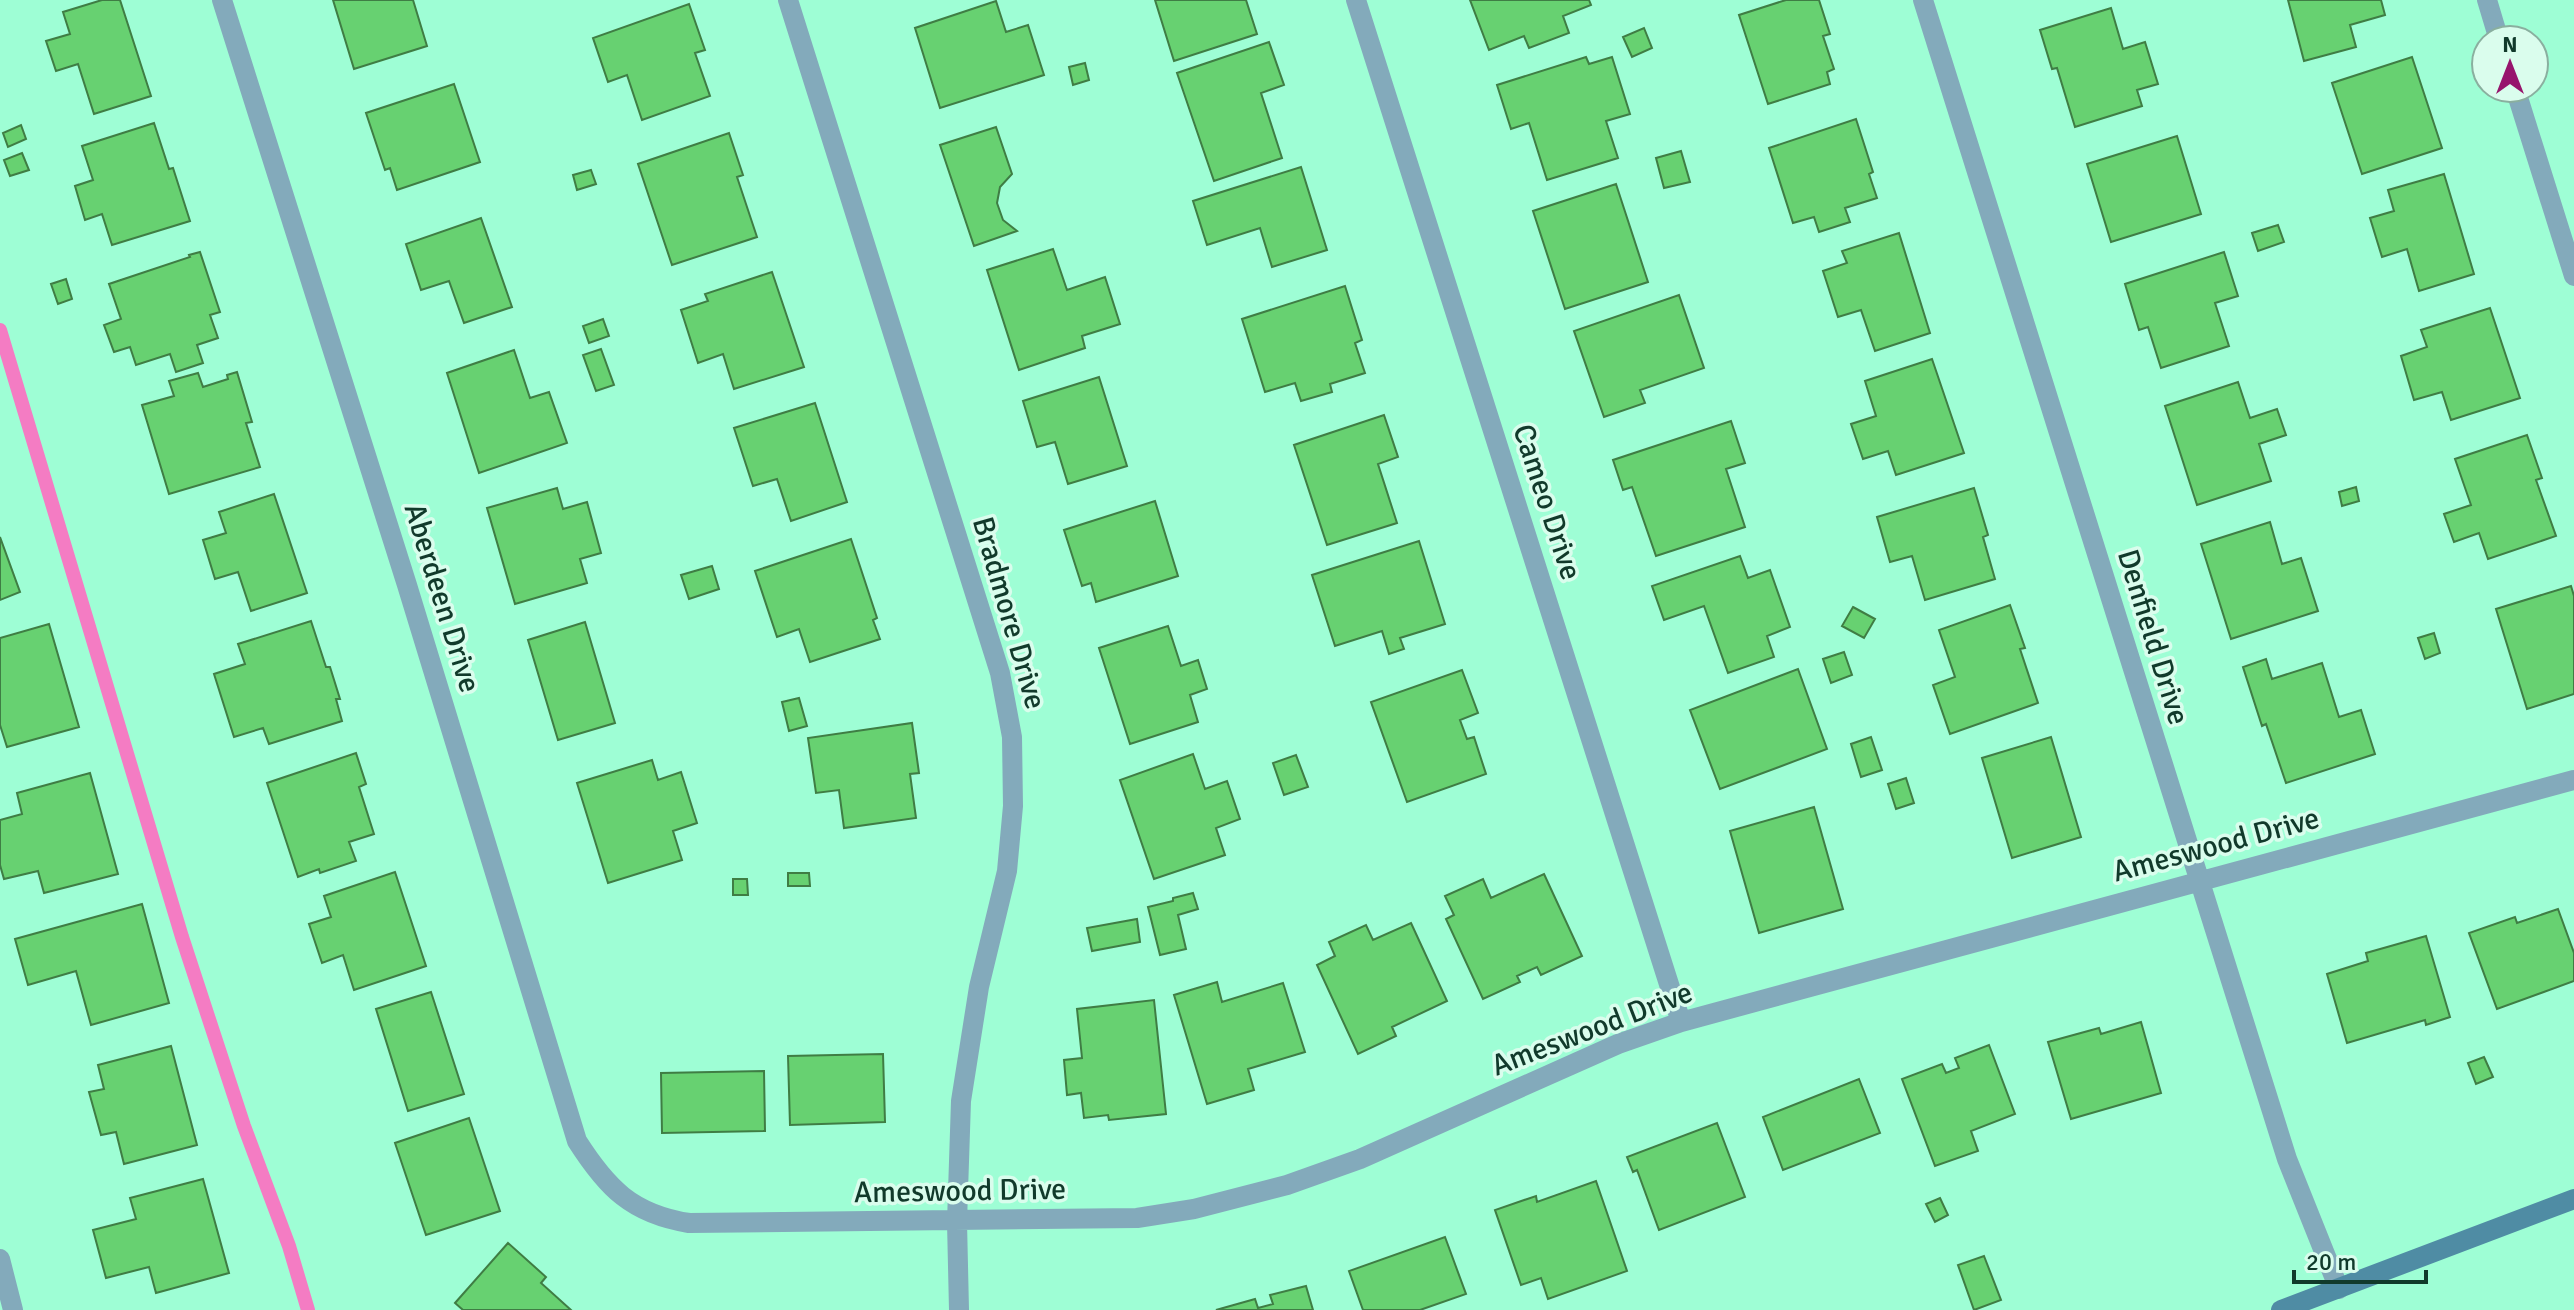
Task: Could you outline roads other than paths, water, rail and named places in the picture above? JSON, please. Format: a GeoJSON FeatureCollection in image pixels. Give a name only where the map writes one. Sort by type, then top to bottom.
{"type":"FeatureCollection","features":[{"type":"Feature","properties":{"kind":"street","name":"Aberdeen Drive"},"geometry":{"type":"LineString","coordinates":[[222,0],[407,585],[577,1141],[597,1173],[626,1201]]}},
{"type":"Feature","properties":{"kind":"street","name":"Bradmore Drive"},"geometry":{"type":"LineString","coordinates":[[788,0],[1000,673],[1012,737],[1013,806],[1007,871],[979,987],[961,1101],[957,1222],[959,1310]]}},
{"type":"Feature","properties":{"kind":"street","name":"Cameo Drive"},"geometry":{"type":"LineString","coordinates":[[1356,0],[1681,1022]]}},
{"type":"Feature","properties":{"kind":"street","name":"Denfield Drive"},"geometry":{"type":"LineString","coordinates":[[1923,0],[2287,1159],[2339,1289]]}},
{"type":"Feature","properties":{"kind":"street"},"geometry":{"type":"LineString","coordinates":[[2487,0],[2494,24]]}},
{"type":"Feature","properties":{"kind":"street"},"geometry":{"type":"LineString","coordinates":[[2520,104],[2574,276]]}},
{"type":"Feature","properties":{"kind":"street","name":"Ameswood Drive"},"geometry":{"type":"LineString","coordinates":[[626,1201],[661,1219],[689,1223],[1137,1218],[1194,1209],[1287,1185],[1360,1159],[1618,1044],[1681,1022],[2574,780]]}},
{"type":"Feature","properties":{"kind":"street"},"geometry":{"type":"LineString","coordinates":[[2281,1310],[2574,1199]]}},
{"type":"Feature","properties":{"kind":"street"},"geometry":{"type":"LineString","coordinates":[[0,1259],[13,1310]]}},
{"type":"Feature","properties":{"kind":"waterway"},"geometry":{"type":"LineString","coordinates":[[0,330],[182,937],[244,1126],[289,1246],[308,1310]]}}]}
